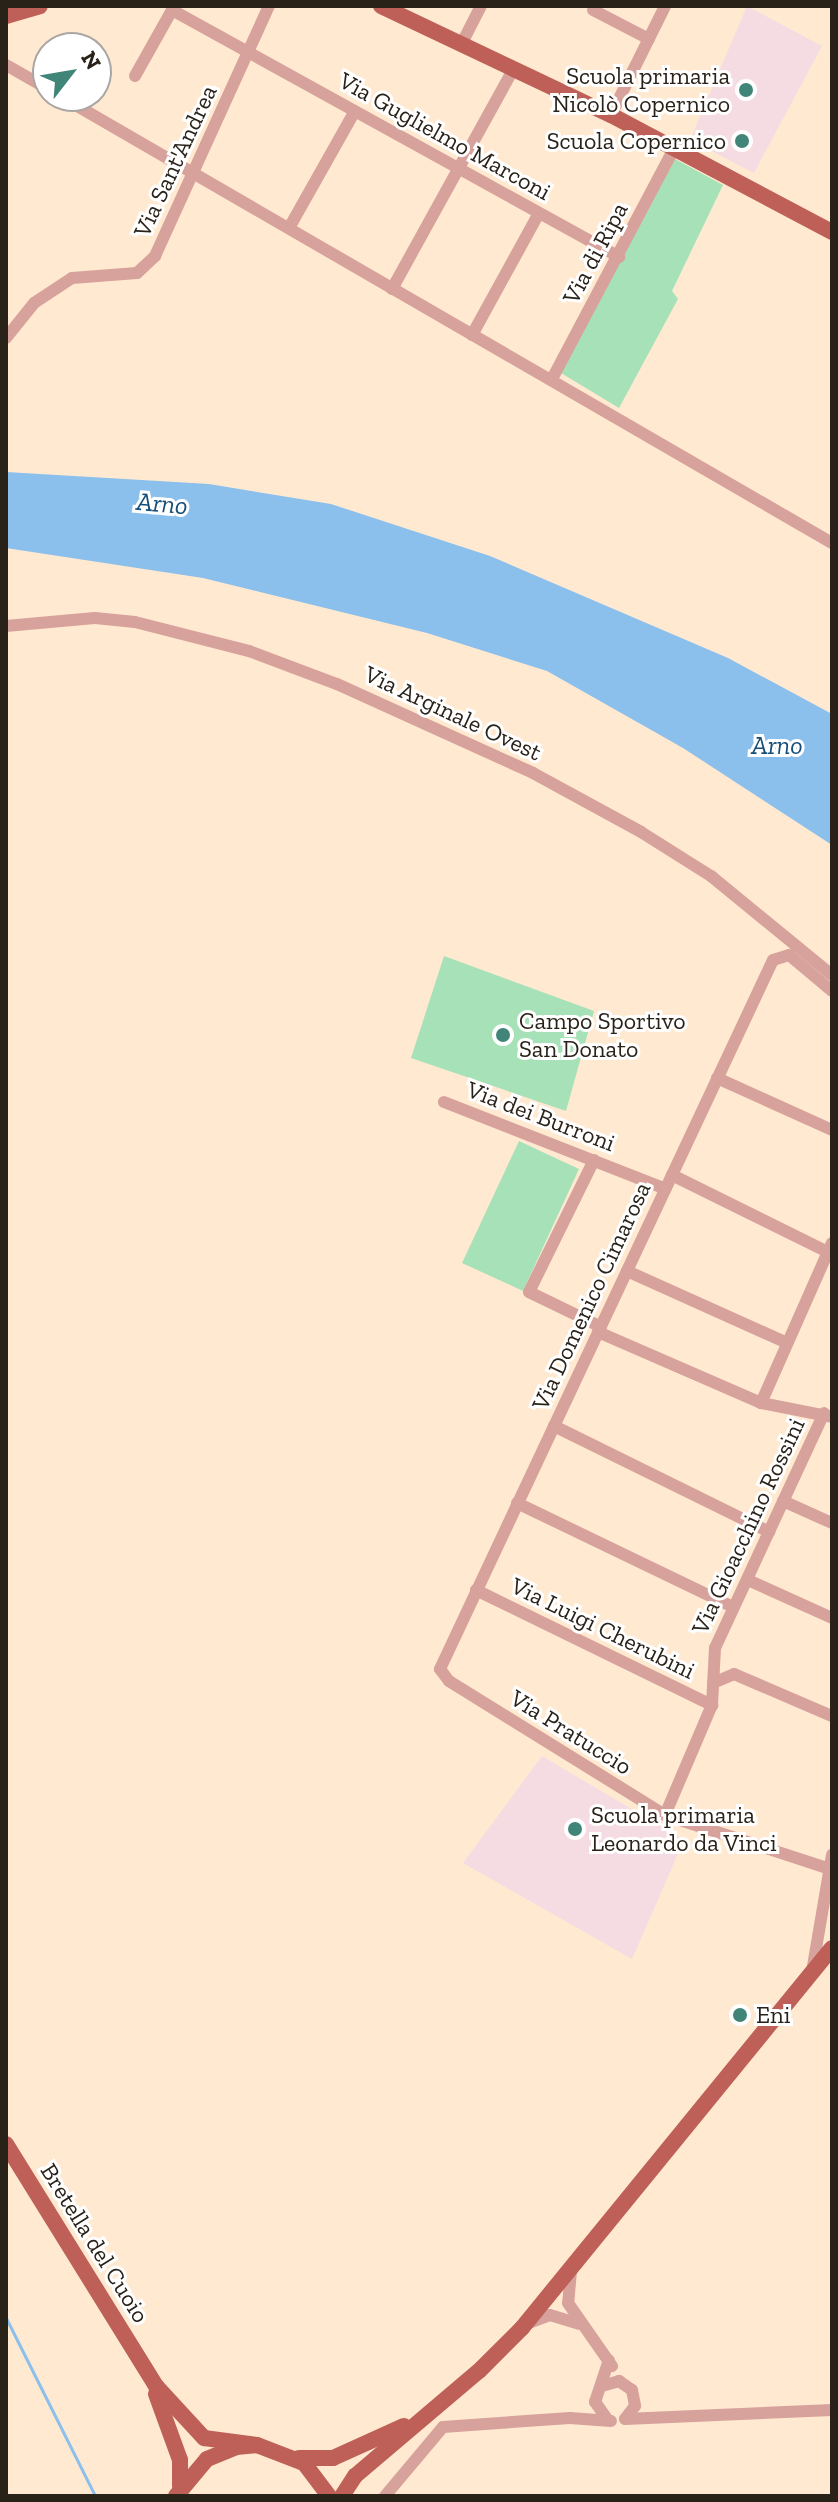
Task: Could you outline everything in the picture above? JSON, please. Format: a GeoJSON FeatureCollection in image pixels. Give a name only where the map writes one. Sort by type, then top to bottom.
{"type":"FeatureCollection","features":[{"type":"Feature","properties":{"kind":"main road"},"geometry":{"type":"LineString","coordinates":[[6,16],[40,6]]}},
{"type":"Feature","properties":{"kind":"main road"},"geometry":{"type":"LineString","coordinates":[[381,6],[675,147],[832,232]]}},
{"type":"Feature","properties":{"kind":"main road"},"geometry":{"type":"LineString","coordinates":[[342,2496],[355,2476],[546,2306],[574,2264],[832,1948]]}},
{"type":"Feature","properties":{"kind":"main road","name":"Bretella del Cuoio"},"geometry":{"type":"LineString","coordinates":[[6,2144],[144,2367],[204,2438],[257,2445],[311,2461],[333,2458],[427,2415]]}},
{"type":"Feature","properties":{"kind":"main road","name":"Bretella del Cuoio"},"geometry":{"type":"LineString","coordinates":[[144,2367],[180,2460],[177,2493]]}},
{"type":"Feature","properties":{"kind":"main road"},"geometry":{"type":"LineString","coordinates":[[177,2493],[190,2473],[216,2454],[257,2445]]}},
{"type":"Feature","properties":{"kind":"main road"},"geometry":{"type":"LineString","coordinates":[[292,2455],[315,2473],[329,2496]]}},
{"type":"Feature","properties":{"kind":"street","name":"Via Sant'Andrea"},"geometry":{"type":"LineString","coordinates":[[6,338],[34,303],[72,278],[121,276],[146,267],[194,174],[269,6]]}},
{"type":"Feature","properties":{"kind":"street"},"geometry":{"type":"LineString","coordinates":[[461,45],[481,6]]}},
{"type":"Feature","properties":{"kind":"street"},"geometry":{"type":"LineString","coordinates":[[611,115],[665,6]]}},
{"type":"Feature","properties":{"kind":"street","name":"Via Guglielmo Marconi"},"geometry":{"type":"LineString","coordinates":[[135,76],[172,10],[538,215],[619,257]]}},
{"type":"Feature","properties":{"kind":"street"},"geometry":{"type":"LineString","coordinates":[[593,10],[649,39]]}},
{"type":"Feature","properties":{"kind":"street"},"geometry":{"type":"LineString","coordinates":[[6,65],[32,80]]}},
{"type":"Feature","properties":{"kind":"street"},"geometry":{"type":"LineString","coordinates":[[392,289],[514,68]]}},
{"type":"Feature","properties":{"kind":"street"},"geometry":{"type":"LineString","coordinates":[[289,228],[355,111]]}},
{"type":"Feature","properties":{"kind":"street"},"geometry":{"type":"LineString","coordinates":[[87,112],[832,543]]}},
{"type":"Feature","properties":{"kind":"street","name":"Via di Ripa"},"geometry":{"type":"LineString","coordinates":[[552,379],[675,147]]}},
{"type":"Feature","properties":{"kind":"street"},"geometry":{"type":"LineString","coordinates":[[472,335],[538,215]]}},
{"type":"Feature","properties":{"kind":"street","name":"Via Arginale Ovest"},"geometry":{"type":"LineString","coordinates":[[6,626],[95,618],[135,622],[249,651],[337,684],[521,767],[641,832],[711,876],[832,975]]}},
{"type":"Feature","properties":{"kind":"street","name":"Via Domenico Cimarosa"},"geometry":{"type":"LineString","coordinates":[[442,1662],[773,960],[783,953],[832,991]]}},
{"type":"Feature","properties":{"kind":"street"},"geometry":{"type":"LineString","coordinates":[[717,1078],[832,1130]]}},
{"type":"Feature","properties":{"kind":"street","name":"Via dei Burroni"},"geometry":{"type":"LineString","coordinates":[[444,1102],[666,1189]]}},
{"type":"Feature","properties":{"kind":"street"},"geometry":{"type":"LineString","coordinates":[[594,1160],[529,1292],[600,1329],[761,1403],[828,1415]]}},
{"type":"Feature","properties":{"kind":"street"},"geometry":{"type":"LineString","coordinates":[[672,1175],[831,1250],[761,1403]]}},
{"type":"Feature","properties":{"kind":"street"},"geometry":{"type":"LineString","coordinates":[[627,1271],[786,1346]]}},
{"type":"Feature","properties":{"kind":"street","name":"Via Gioacchino Rossini"},"geometry":{"type":"LineString","coordinates":[[712,1705],[711,1659],[783,1501],[828,1415]]}},
{"type":"Feature","properties":{"kind":"street"},"geometry":{"type":"LineString","coordinates":[[554,1426],[769,1532]]}},
{"type":"Feature","properties":{"kind":"street"},"geometry":{"type":"LineString","coordinates":[[783,1501],[832,1523]]}},
{"type":"Feature","properties":{"kind":"street"},"geometry":{"type":"LineString","coordinates":[[517,1503],[733,1607]]}},
{"type":"Feature","properties":{"kind":"street"},"geometry":{"type":"LineString","coordinates":[[748,1580],[832,1618]]}},
{"type":"Feature","properties":{"kind":"street","name":"Via Luigi Cherubini"},"geometry":{"type":"LineString","coordinates":[[476,1590],[712,1705]]}},
{"type":"Feature","properties":{"kind":"street","name":"Via Pratuccio"},"geometry":{"type":"LineString","coordinates":[[442,1662],[441,1674],[449,1681],[665,1815],[830,1869]]}},
{"type":"Feature","properties":{"kind":"street"},"geometry":{"type":"LineString","coordinates":[[713,1683],[734,1674],[832,1716]]}},
{"type":"Feature","properties":{"kind":"street"},"geometry":{"type":"LineString","coordinates":[[665,1815],[712,1705]]}},
{"type":"Feature","properties":{"kind":"street"},"geometry":{"type":"LineString","coordinates":[[832,1855],[828,1886],[832,1937]]}},
{"type":"Feature","properties":{"kind":"street"},"geometry":{"type":"LineString","coordinates":[[809,1976],[828,1912]]}},
{"type":"Feature","properties":{"kind":"street"},"geometry":{"type":"LineString","coordinates":[[574,2264],[568,2303],[642,2407],[661,2417]]}},
{"type":"Feature","properties":{"kind":"street"},"geometry":{"type":"LineString","coordinates":[[546,2306],[568,2303]]}},
{"type":"Feature","properties":{"kind":"street"},"geometry":{"type":"LineString","coordinates":[[546,2306],[585,2328]]}},
{"type":"Feature","properties":{"kind":"street"},"geometry":{"type":"LineString","coordinates":[[570,2418],[585,2410],[599,2391],[609,2360]]}},
{"type":"Feature","properties":{"kind":"street"},"geometry":{"type":"LineString","coordinates":[[599,2391],[619,2381],[632,2391],[633,2411],[625,2419]]}},
{"type":"Feature","properties":{"kind":"street"},"geometry":{"type":"LineString","coordinates":[[599,2391],[600,2414],[611,2421]]}},
{"type":"Feature","properties":{"kind":"street"},"geometry":{"type":"LineString","coordinates":[[385,2496],[443,2427],[570,2418],[611,2421],[832,2410]]}},
{"type":"Feature","properties":{"kind":"shaded area"},"geometry":{"type":"Polygon","coordinates":[[[747,6],[822,46],[754,173],[690,140],[747,6]]]}},
{"type":"Feature","properties":{"kind":"shaded area"},"geometry":{"type":"Polygon","coordinates":[[[542,1756],[684,1840],[632,1959],[463,1863],[542,1756]]]}},
{"type":"Feature","properties":{"kind":"green space"},"geometry":{"type":"Polygon","coordinates":[[[675,159],[723,185],[672,291],[678,299],[619,408],[561,373],[675,159]]]}},
{"type":"Feature","properties":{"kind":"green space","name":"Campo Sportivo San Donato"},"geometry":{"type":"Polygon","coordinates":[[[444,956],[594,1011],[566,1111],[411,1058],[444,956]]]}},
{"type":"Feature","properties":{"kind":"green space"},"geometry":{"type":"Polygon","coordinates":[[[519,1141],[579,1169],[523,1291],[462,1263],[519,1141]]]}},
{"type":"Feature","properties":{"kind":"water","name":"Arno"},"geometry":{"type":"Polygon","coordinates":[[[6,472],[209,484],[331,504],[490,556],[728,658],[832,714],[832,845],[683,748],[547,671],[427,633],[203,578],[6,548],[6,472]]]}},
{"type":"Feature","properties":{"kind":"waterway"},"geometry":{"type":"LineString","coordinates":[[6,2318],[95,2496]]}},
{"type":"Feature","properties":{"kind":"place","name":"Scuola primaria Nicolò Copernico"},"geometry":{"type":"Point","coordinates":[746,90]}},
{"type":"Feature","properties":{"kind":"place","name":"Scuola Copernico"},"geometry":{"type":"Point","coordinates":[742,141]}},
{"type":"Feature","properties":{"kind":"place","name":"Campo Sportivo San Donato"},"geometry":{"type":"Point","coordinates":[503,1035]}},
{"type":"Feature","properties":{"kind":"place","name":"Scuola primaria Leonardo da Vinci"},"geometry":{"type":"Point","coordinates":[575,1829]}},
{"type":"Feature","properties":{"kind":"place","name":"Eni"},"geometry":{"type":"Point","coordinates":[740,2015]}}]}
